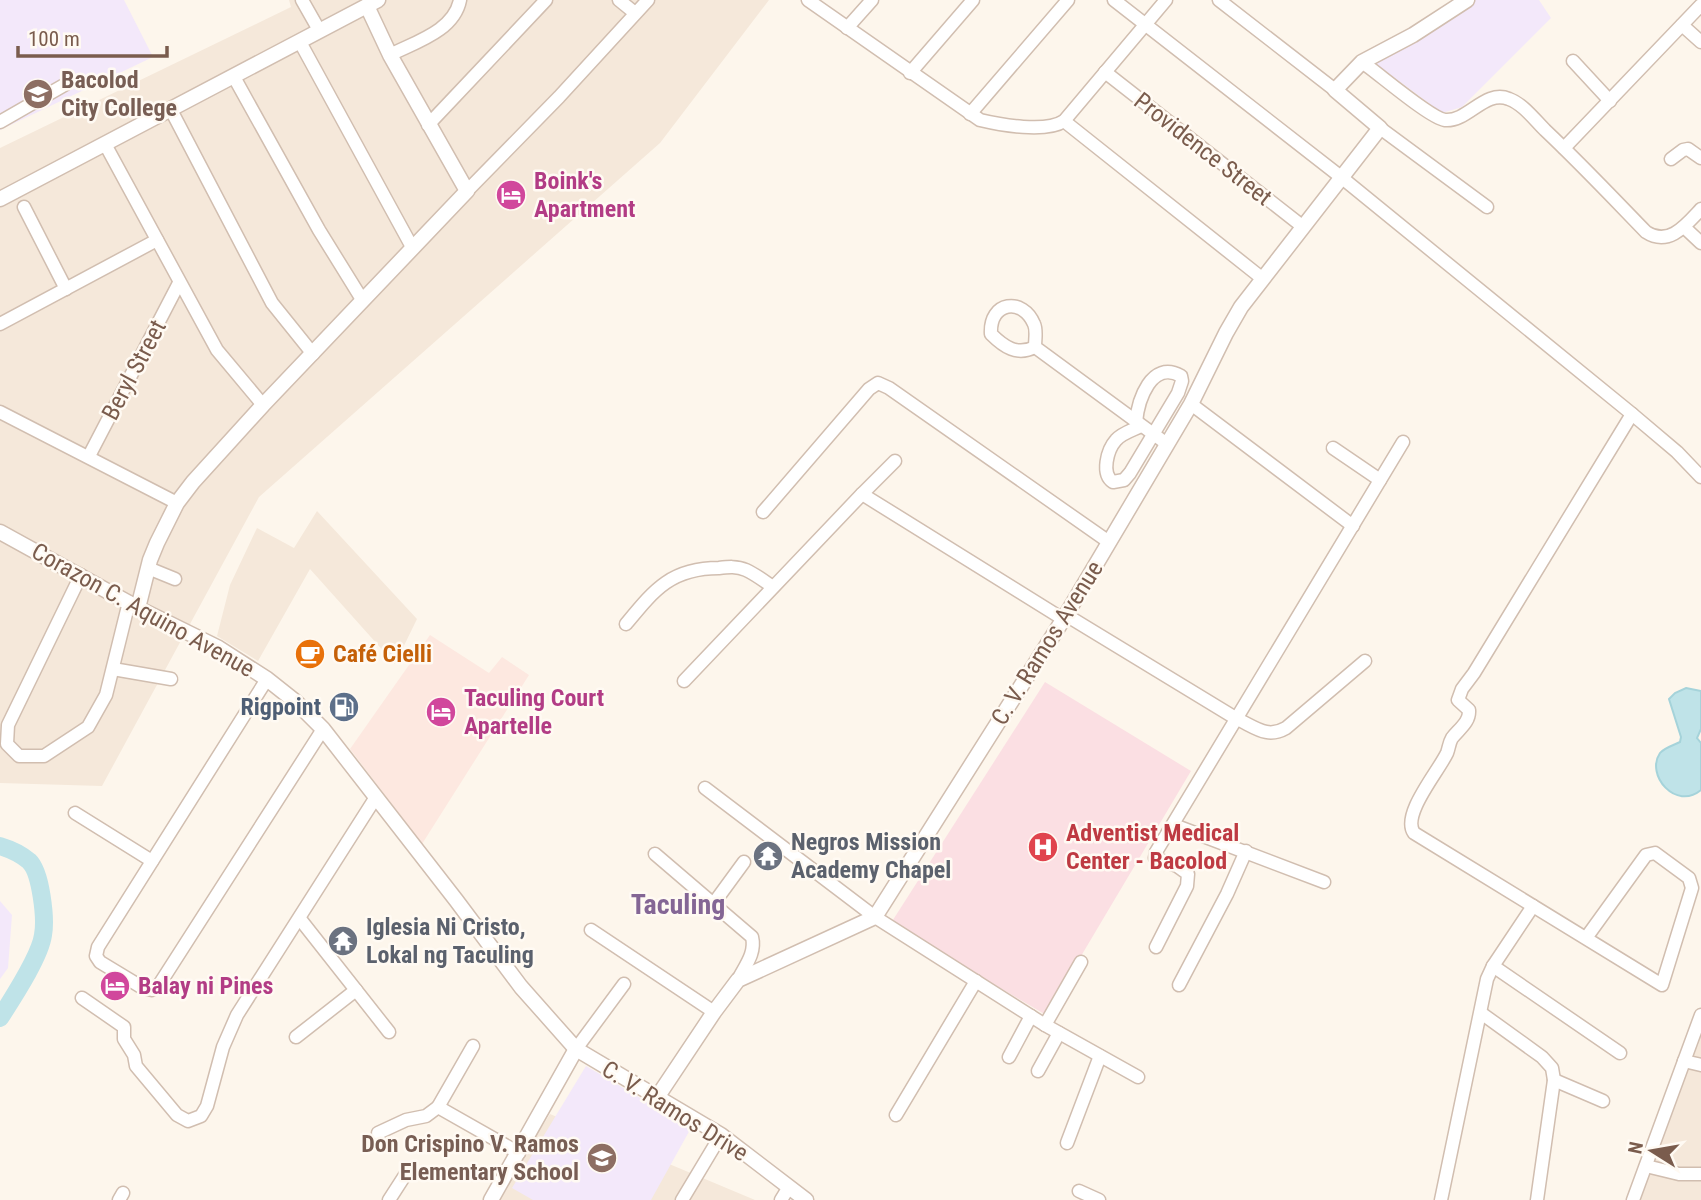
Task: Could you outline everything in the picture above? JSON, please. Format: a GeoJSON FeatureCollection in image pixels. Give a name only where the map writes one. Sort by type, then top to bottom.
{"type":"FeatureCollection","features":[{"type":"Feature","properties":{"kind":"street"},"geometry":{"type":"LineString","coordinates":[[302,0],[319,30]]}},
{"type":"Feature","properties":{"kind":"street"},"geometry":{"type":"LineString","coordinates":[[390,55],[447,24],[457,12],[460,0]]}},
{"type":"Feature","properties":{"kind":"street"},"geometry":{"type":"LineString","coordinates":[[428,125],[547,0]]}},
{"type":"Feature","properties":{"kind":"street"},"geometry":{"type":"LineString","coordinates":[[619,0],[635,13]]}},
{"type":"Feature","properties":{"kind":"street"},"geometry":{"type":"LineString","coordinates":[[81,575],[8,725],[5,737],[11,750],[19,756],[44,757],[88,727],[102,707],[134,605],[157,543],[177,503],[263,405],[559,97],[648,0]]}},
{"type":"Feature","properties":{"kind":"street"},"geometry":{"type":"LineString","coordinates":[[808,0],[970,114],[992,123],[1018,126],[1059,124],[1064,121],[1166,0]]}},
{"type":"Feature","properties":{"kind":"street"},"geometry":{"type":"LineString","coordinates":[[847,28],[872,0]]}},
{"type":"Feature","properties":{"kind":"street"},"geometry":{"type":"LineString","coordinates":[[910,72],[973,0]]}},
{"type":"Feature","properties":{"kind":"street"},"geometry":{"type":"LineString","coordinates":[[970,114],[1068,0]]}},
{"type":"Feature","properties":{"kind":"street"},"geometry":{"type":"LineString","coordinates":[[1114,0],[1341,177],[1632,414],[1677,452],[1701,477]]}},
{"type":"Feature","properties":{"kind":"street"},"geometry":{"type":"LineString","coordinates":[[1219,0],[1380,128],[1487,207]]}},
{"type":"Feature","properties":{"kind":"street"},"geometry":{"type":"LineString","coordinates":[[1335,90],[1362,62],[1413,35],[1467,0]]}},
{"type":"Feature","properties":{"kind":"street"},"geometry":{"type":"LineString","coordinates":[[0,199],[373,3],[390,55],[467,191]]}},
{"type":"Feature","properties":{"kind":"street"},"geometry":{"type":"LineString","coordinates":[[1564,148],[1701,5]]}},
{"type":"Feature","properties":{"kind":"street"},"geometry":{"type":"LineString","coordinates":[[1682,25],[1701,42]]}},
{"type":"Feature","properties":{"kind":"street"},"geometry":{"type":"LineString","coordinates":[[300,41],[412,247]]}},
{"type":"Feature","properties":{"kind":"street"},"geometry":{"type":"LineString","coordinates":[[1573,61],[1610,101]]}},
{"type":"Feature","properties":{"kind":"street"},"geometry":{"type":"LineString","coordinates":[[1362,62],[1440,118],[1456,119],[1489,99],[1508,98],[1519,105],[1654,237],[1672,236],[1701,209]]}},
{"type":"Feature","properties":{"kind":"street","name":"Providence Street"},"geometry":{"type":"LineString","coordinates":[[1105,72],[1302,226]]}},
{"type":"Feature","properties":{"kind":"street"},"geometry":{"type":"LineString","coordinates":[[234,77],[319,230],[363,301]]}},
{"type":"Feature","properties":{"kind":"street"},"geometry":{"type":"LineString","coordinates":[[0,122],[66,84]]}},
{"type":"Feature","properties":{"kind":"street"},"geometry":{"type":"LineString","coordinates":[[171,110],[272,303],[313,354]]}},
{"type":"Feature","properties":{"kind":"street"},"geometry":{"type":"LineString","coordinates":[[1064,121],[1263,279]]}},
{"type":"Feature","properties":{"kind":"street","name":"C. V. Ramos Avenue"},"geometry":{"type":"LineString","coordinates":[[875,917],[1109,542],[1191,404],[1233,320],[1302,226],[1380,128]]}},
{"type":"Feature","properties":{"kind":"street"},"geometry":{"type":"LineString","coordinates":[[105,144],[216,350],[263,405]]}},
{"type":"Feature","properties":{"kind":"street"},"geometry":{"type":"LineString","coordinates":[[1671,159],[1688,149],[1701,158]]}},
{"type":"Feature","properties":{"kind":"street"},"geometry":{"type":"LineString","coordinates":[[24,207],[66,289]]}},
{"type":"Feature","properties":{"kind":"street"},"geometry":{"type":"LineString","coordinates":[[1684,227],[1701,243]]}},
{"type":"Feature","properties":{"kind":"street"},"geometry":{"type":"LineString","coordinates":[[0,324],[157,240]]}},
{"type":"Feature","properties":{"kind":"street","name":"Beryl Street"},"geometry":{"type":"LineString","coordinates":[[89,456],[179,283]]}},
{"type":"Feature","properties":{"kind":"street"},"geometry":{"type":"LineString","coordinates":[[1035,347],[1167,444]]}},
{"type":"Feature","properties":{"kind":"street"},"geometry":{"type":"LineString","coordinates":[[1168,373],[1181,376],[1178,393],[1124,480],[1118,482],[1108,479],[1107,466],[1113,444],[1139,424],[1139,401],[1148,383],[1168,373]]}},
{"type":"Feature","properties":{"kind":"street"},"geometry":{"type":"LineString","coordinates":[[763,512],[869,389],[878,383],[889,388],[1109,542]]}},
{"type":"Feature","properties":{"kind":"street"},"geometry":{"type":"LineString","coordinates":[[1191,404],[1353,526]]}},
{"type":"Feature","properties":{"kind":"street"},"geometry":{"type":"LineString","coordinates":[[0,412],[177,503]]}},
{"type":"Feature","properties":{"kind":"street"},"geometry":{"type":"LineString","coordinates":[[1586,938],[1646,855],[1655,853],[1689,878],[1692,888],[1661,985],[1414,833],[1410,828],[1416,804],[1447,753],[1450,741],[1469,719],[1469,710],[1458,700],[1462,689],[1475,673],[1632,414]]}},
{"type":"Feature","properties":{"kind":"street"},"geometry":{"type":"LineString","coordinates":[[1156,947],[1187,886],[1188,874],[1177,866],[1156,858],[1156,852],[1403,442]]}},
{"type":"Feature","properties":{"kind":"street"},"geometry":{"type":"LineString","coordinates":[[1333,448],[1380,480]]}},
{"type":"Feature","properties":{"kind":"street"},"geometry":{"type":"LineString","coordinates":[[684,681],[895,461]]}},
{"type":"Feature","properties":{"kind":"street"},"geometry":{"type":"LineString","coordinates":[[862,494],[1064,617],[1237,719],[1266,733],[1276,733],[1316,705],[1365,661]]}},
{"type":"Feature","properties":{"kind":"street","name":"Corazon C. Aquino Avenue"},"geometry":{"type":"LineString","coordinates":[[0,532],[217,647],[267,678],[296,702],[323,729],[456,900],[495,955],[546,1018],[576,1049]]}},
{"type":"Feature","properties":{"kind":"street"},"geometry":{"type":"LineString","coordinates":[[626,624],[662,584],[688,571],[738,567],[748,570],[773,587]]}},
{"type":"Feature","properties":{"kind":"street"},"geometry":{"type":"LineString","coordinates":[[148,568],[175,579]]}},
{"type":"Feature","properties":{"kind":"street"},"geometry":{"type":"LineString","coordinates":[[113,669],[171,679]]}},
{"type":"Feature","properties":{"kind":"street"},"geometry":{"type":"LineString","coordinates":[[267,678],[98,947],[96,956],[100,962],[143,988],[152,990],[159,985],[323,729]]}},
{"type":"Feature","properties":{"kind":"street"},"geometry":{"type":"LineString","coordinates":[[705,788],[875,917],[1045,1025],[1138,1077]]}},
{"type":"Feature","properties":{"kind":"street"},"geometry":{"type":"LineString","coordinates":[[82,998],[124,1027],[124,1039],[140,1071],[182,1119],[188,1121],[205,1112],[223,1047],[237,1016],[376,797]]}},
{"type":"Feature","properties":{"kind":"street"},"geometry":{"type":"LineString","coordinates":[[75,813],[152,861]]}},
{"type":"Feature","properties":{"kind":"street"},"geometry":{"type":"LineString","coordinates":[[1174,825],[1324,882]]}},
{"type":"Feature","properties":{"kind":"street"},"geometry":{"type":"LineString","coordinates":[[1179,985],[1227,894],[1246,851]]}},
{"type":"Feature","properties":{"kind":"street"},"geometry":{"type":"LineString","coordinates":[[656,854],[752,936],[754,944],[738,980],[658,1096]]}},
{"type":"Feature","properties":{"kind":"street"},"geometry":{"type":"LineString","coordinates":[[714,903],[744,862]]}},
{"type":"Feature","properties":{"kind":"street"},"geometry":{"type":"LineString","coordinates":[[1441,1200],[1487,979],[1533,906]]}},
{"type":"Feature","properties":{"kind":"street"},"geometry":{"type":"LineString","coordinates":[[738,980],[875,917]]}},
{"type":"Feature","properties":{"kind":"street"},"geometry":{"type":"LineString","coordinates":[[300,919],[389,1032]]}},
{"type":"Feature","properties":{"kind":"street"},"geometry":{"type":"LineString","coordinates":[[591,930],[714,1012]]}},
{"type":"Feature","properties":{"kind":"street"},"geometry":{"type":"LineString","coordinates":[[1045,1025],[1081,962]]}},
{"type":"Feature","properties":{"kind":"street"},"geometry":{"type":"LineString","coordinates":[[1493,966],[1620,1053]]}},
{"type":"Feature","properties":{"kind":"street"},"geometry":{"type":"LineString","coordinates":[[896,1115],[976,981]]}},
{"type":"Feature","properties":{"kind":"street"},"geometry":{"type":"LineString","coordinates":[[491,1200],[576,1049],[624,984]]}},
{"type":"Feature","properties":{"kind":"street"},"geometry":{"type":"LineString","coordinates":[[296,1037],[356,990]]}},
{"type":"Feature","properties":{"kind":"street"},"geometry":{"type":"LineString","coordinates":[[1480,1013],[1542,1057],[1552,1068],[1554,1080],[1536,1200]]}},
{"type":"Feature","properties":{"kind":"street"},"geometry":{"type":"LineString","coordinates":[[1633,1200],[1701,1015]]}},
{"type":"Feature","properties":{"kind":"street"},"geometry":{"type":"LineString","coordinates":[[1009,1057],[1031,1016]]}},
{"type":"Feature","properties":{"kind":"street"},"geometry":{"type":"LineString","coordinates":[[1038,1070],[1059,1033]]}},
{"type":"Feature","properties":{"kind":"street"},"geometry":{"type":"LineString","coordinates":[[378,1133],[406,1120],[426,1116],[438,1107],[473,1046]]}},
{"type":"Feature","properties":{"kind":"street","name":"C. V. Ramos Drive"},"geometry":{"type":"LineString","coordinates":[[576,1049],[721,1135],[785,1194],[806,1200]]}},
{"type":"Feature","properties":{"kind":"street"},"geometry":{"type":"LineString","coordinates":[[1067,1143],[1100,1056]]}},
{"type":"Feature","properties":{"kind":"street"},"geometry":{"type":"LineString","coordinates":[[1684,1061],[1701,1065]]}},
{"type":"Feature","properties":{"kind":"street"},"geometry":{"type":"LineString","coordinates":[[1554,1080],[1603,1101]]}},
{"type":"Feature","properties":{"kind":"street"},"geometry":{"type":"LineString","coordinates":[[438,1107],[519,1153]]}},
{"type":"Feature","properties":{"kind":"street"},"geometry":{"type":"LineString","coordinates":[[681,1200],[721,1135]]}},
{"type":"Feature","properties":{"kind":"street"},"geometry":{"type":"LineString","coordinates":[[1646,1166],[1679,1174],[1701,1174]]}},
{"type":"Feature","properties":{"kind":"street"},"geometry":{"type":"LineString","coordinates":[[389,1200],[409,1169]]}},
{"type":"Feature","properties":{"kind":"street"},"geometry":{"type":"LineString","coordinates":[[1079,1191],[1099,1200]]}},
{"type":"Feature","properties":{"kind":"shaded area","name":"Bacolod City College"},"geometry":{"type":"Polygon","coordinates":[[[0,0],[124,0],[153,57],[0,130],[0,0]]]}},
{"type":"Feature","properties":{"kind":"shaded area"},"geometry":{"type":"Polygon","coordinates":[[[289,0],[769,0],[660,143],[259,497],[102,786],[0,783],[0,148],[291,7],[289,0]]]}},
{"type":"Feature","properties":{"kind":"shaded area"},"geometry":{"type":"Polygon","coordinates":[[[1473,0],[1539,0],[1551,18],[1462,107],[1442,113],[1376,64],[1473,0]]]}},
{"type":"Feature","properties":{"kind":"shaded area"},"geometry":{"type":"Polygon","coordinates":[[[317,511],[417,619],[395,664],[310,569],[258,661],[217,636],[230,585],[257,528],[294,548],[317,511]]]}},
{"type":"Feature","properties":{"kind":"shaded area","name":"Taculing Court Apartelle"},"geometry":{"type":"Polygon","coordinates":[[[430,635],[489,673],[502,657],[529,675],[422,844],[350,749],[430,635]]]}},
{"type":"Feature","properties":{"kind":"shaded area","name":"Adventist Medical Center - Bacolod"},"geometry":{"type":"Polygon","coordinates":[[[1045,682],[1191,771],[1046,1015],[891,923],[1045,682]]]}},
{"type":"Feature","properties":{"kind":"shaded area"},"geometry":{"type":"Polygon","coordinates":[[[0,901],[12,915],[8,968],[0,979],[0,901]]]}},
{"type":"Feature","properties":{"kind":"shaded area"},"geometry":{"type":"Polygon","coordinates":[[[1701,1017],[1701,1200],[1637,1200],[1701,1017]]]}},
{"type":"Feature","properties":{"kind":"shaded area","name":"Don Crispino V. Ramos Elementary School"},"geometry":{"type":"Polygon","coordinates":[[[586,1066],[691,1128],[651,1200],[533,1200],[512,1188],[586,1066]]]}},
{"type":"Feature","properties":{"kind":"shaded area"},"geometry":{"type":"Polygon","coordinates":[[[550,1114],[755,1200],[495,1200],[550,1114]]]}},
{"type":"Feature","properties":{"kind":"water"},"geometry":{"type":"Polygon","coordinates":[[[1686,688],[1701,691],[1701,729],[1697,738],[1701,743],[1701,790],[1682,796],[1666,788],[1660,780],[1656,762],[1662,751],[1680,742],[1681,737],[1669,699],[1686,688]]]}},
{"type":"Feature","properties":{"kind":"waterway"},"geometry":{"type":"LineString","coordinates":[[0,846],[22,856],[33,867],[42,896],[44,918],[43,935],[37,955],[0,1018]]}},
{"type":"Feature","properties":{"kind":"place","name":"Bacolod City College"},"geometry":{"type":"Point","coordinates":[38,94]}},
{"type":"Feature","properties":{"kind":"place","name":"Boink's Apartment"},"geometry":{"type":"Point","coordinates":[511,195]}},
{"type":"Feature","properties":{"kind":"place","name":"Café Cielli"},"geometry":{"type":"Point","coordinates":[310,654]}},
{"type":"Feature","properties":{"kind":"place","name":"Rigpoint"},"geometry":{"type":"Point","coordinates":[344,707]}},
{"type":"Feature","properties":{"kind":"place","name":"Taculing Court Apartelle"},"geometry":{"type":"Point","coordinates":[441,712]}},
{"type":"Feature","properties":{"kind":"place","name":"Adventist Medical Center - Bacolod"},"geometry":{"type":"Point","coordinates":[1043,847]}},
{"type":"Feature","properties":{"kind":"place","name":"Negros Mission Academy Chapel"},"geometry":{"type":"Point","coordinates":[768,856]}},
{"type":"Feature","properties":{"kind":"place","name":"Iglesia Ni Cristo, Lokal ng Taculing"},"geometry":{"type":"Point","coordinates":[343,941]}},
{"type":"Feature","properties":{"kind":"place","name":"Balay ni Pines"},"geometry":{"type":"Point","coordinates":[115,986]}},
{"type":"Feature","properties":{"kind":"place","name":"Don Crispino V. Ramos Elementary School"},"geometry":{"type":"Point","coordinates":[602,1158]}},
{"type":"Feature","properties":{"kind":"district","name":"Taculing"},"geometry":{"type":"Point","coordinates":[678,904]}}]}
